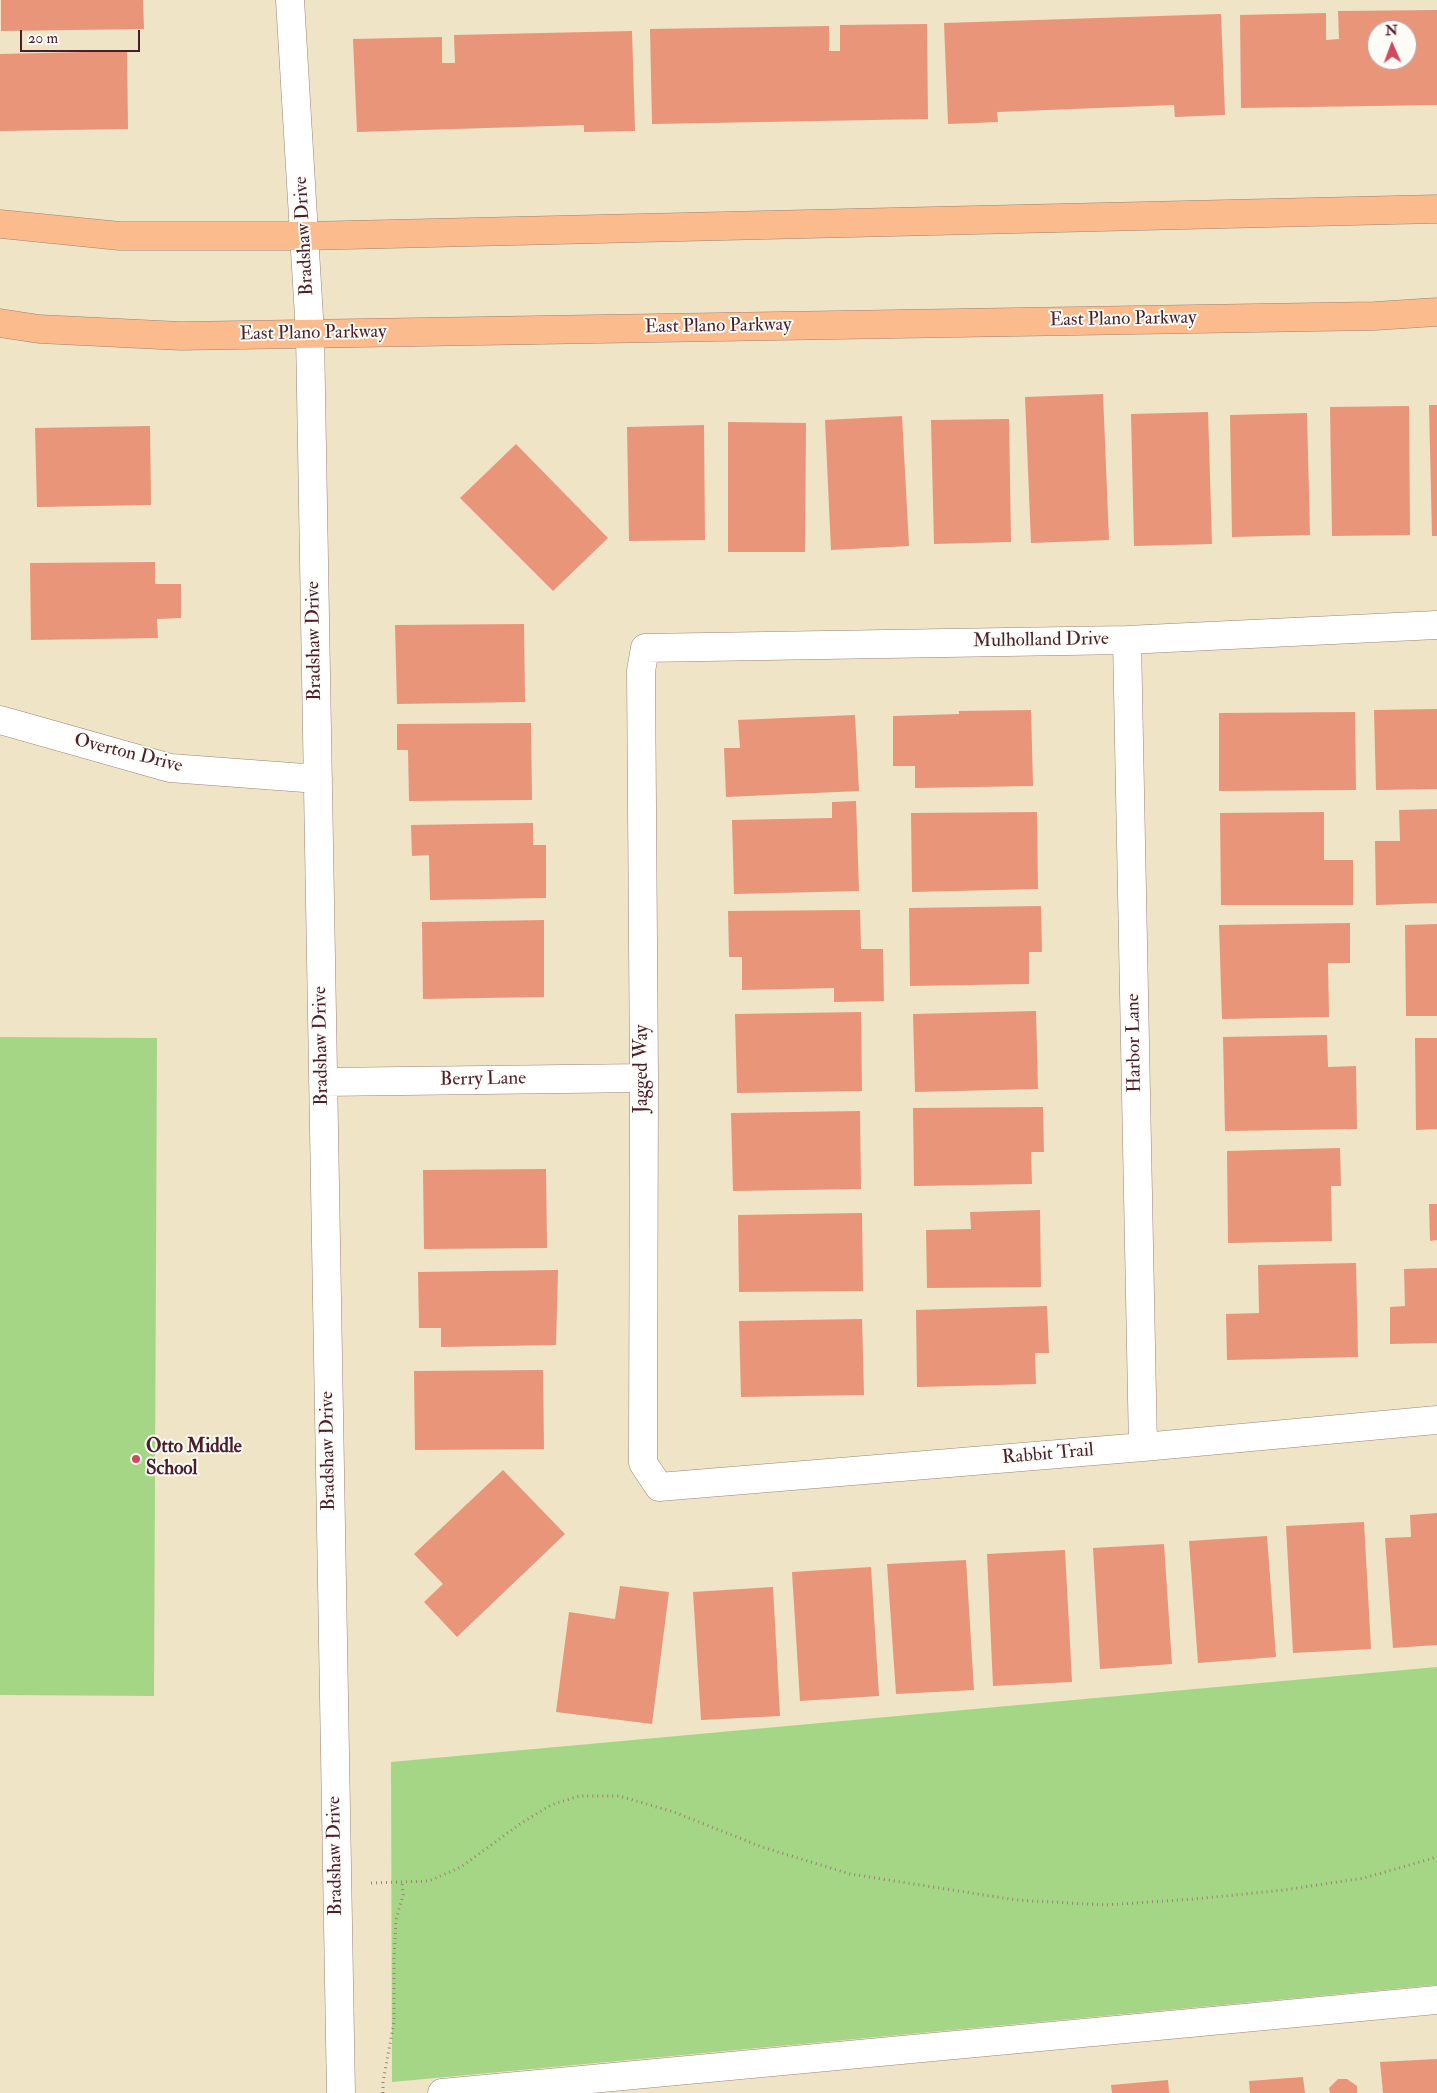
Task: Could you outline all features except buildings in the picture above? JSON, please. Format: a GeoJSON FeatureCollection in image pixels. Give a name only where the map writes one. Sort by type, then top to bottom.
{"type":"FeatureCollection","features":[{"type":"Feature","properties":{"kind":"main road"},"geometry":{"type":"LineString","coordinates":[[0,224],[120,236],[305,236],[1437,210]]}},
{"type":"Feature","properties":{"kind":"main road","name":"East Plano Parkway"},"geometry":{"type":"LineString","coordinates":[[0,323],[39,329],[181,336],[1375,316],[1437,312]]}},
{"type":"Feature","properties":{"kind":"street","name":"Bradshaw Drive"},"geometry":{"type":"LineString","coordinates":[[290,0],[310,334],[341,2093]]}},
{"type":"Feature","properties":{"kind":"street","name":"Mulholland Drive"},"geometry":{"type":"LineString","coordinates":[[646,648],[1128,640],[1437,625]]}},
{"type":"Feature","properties":{"kind":"street","name":"Harbor Lane"},"geometry":{"type":"LineString","coordinates":[[1128,640],[1143,1447]]}},
{"type":"Feature","properties":{"kind":"street","name":"Jagged Way"},"geometry":{"type":"LineString","coordinates":[[646,648],[641,670],[644,1078],[643,1463],[659,1487]]}},
{"type":"Feature","properties":{"kind":"street","name":"Overton Drive"},"geometry":{"type":"LineString","coordinates":[[0,720],[170,768],[318,779]]}},
{"type":"Feature","properties":{"kind":"street","name":"Berry Lane"},"geometry":{"type":"LineString","coordinates":[[323,1082],[644,1078]]}},
{"type":"Feature","properties":{"kind":"street","name":"Rabbit Trail"},"geometry":{"type":"LineString","coordinates":[[659,1487],[1143,1447],[1437,1420]]}},
{"type":"Feature","properties":{"kind":"street"},"geometry":{"type":"LineString","coordinates":[[442,2093],[1437,2000]]}},
{"type":"Feature","properties":{"kind":"path"},"geometry":{"type":"LineString","coordinates":[[337,1884],[430,1881],[461,1867],[520,1824],[551,1805],[579,1796],[619,1796],[674,1812],[762,1847],[850,1874],[1016,1900],[1106,1905],[1284,1890],[1364,1878],[1437,1857]]}},
{"type":"Feature","properties":{"kind":"path"},"geometry":{"type":"LineString","coordinates":[[383,2093],[383,2082],[394,2022],[396,1920],[403,1894],[402,1883]]}},
{"type":"Feature","properties":{"kind":"green space"},"geometry":{"type":"Polygon","coordinates":[[[0,1037],[157,1038],[154,1696],[0,1695],[0,1037]]]}},
{"type":"Feature","properties":{"kind":"green space"},"geometry":{"type":"Polygon","coordinates":[[[1437,1667],[1437,1985],[392,2082],[391,1762],[1437,1667]]]}},
{"type":"Feature","properties":{"kind":"place","name":"Otto Middle School"},"geometry":{"type":"Point","coordinates":[136,1459]}}]}
